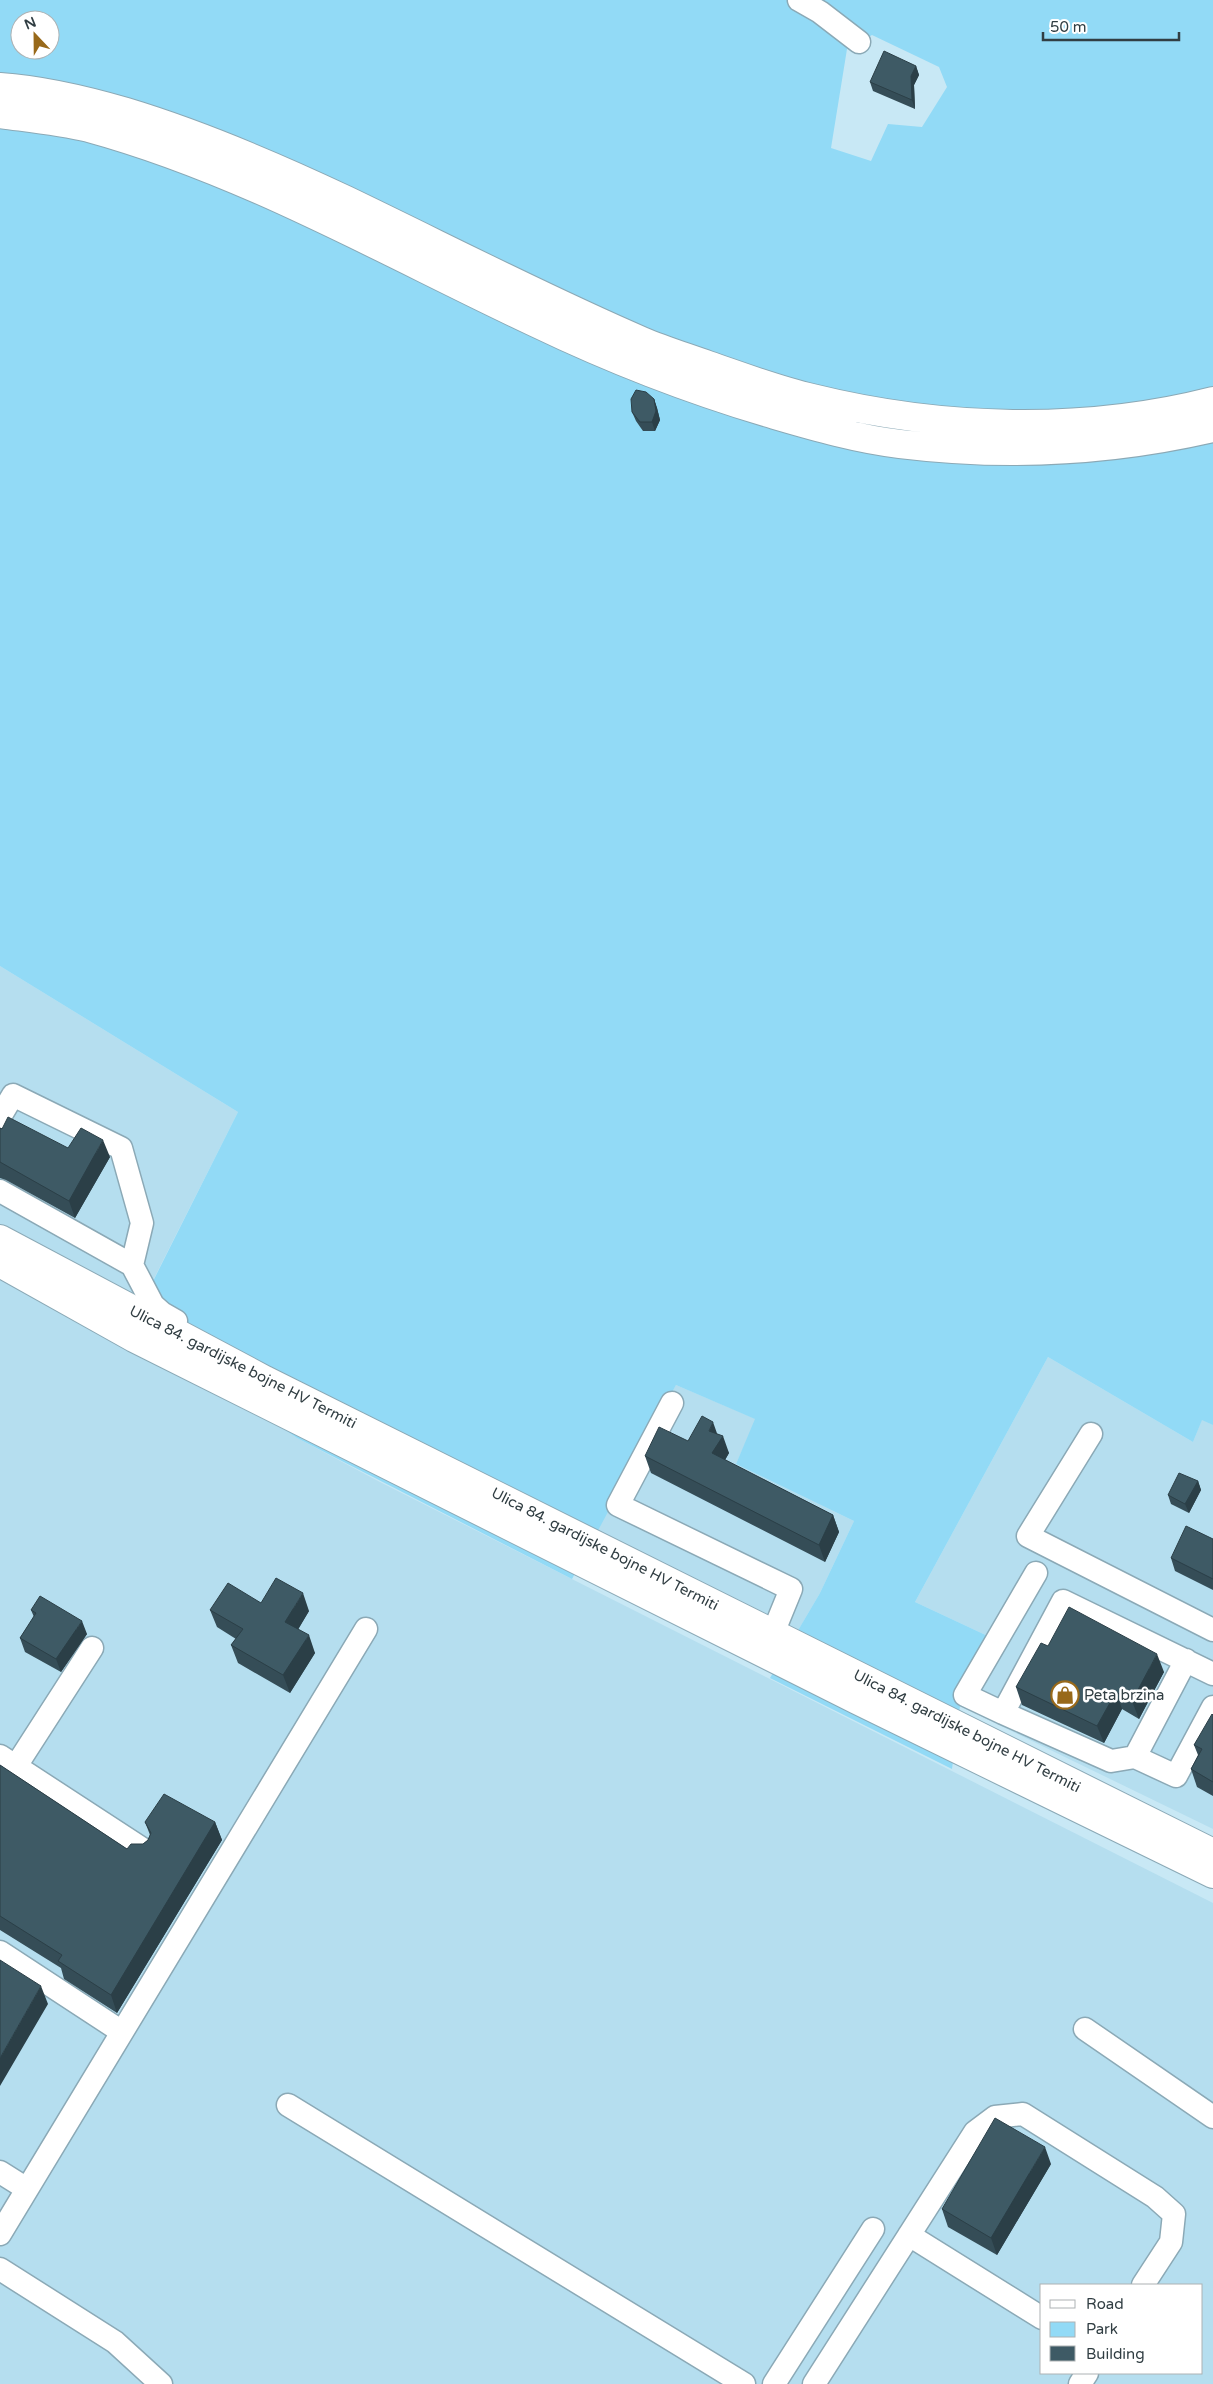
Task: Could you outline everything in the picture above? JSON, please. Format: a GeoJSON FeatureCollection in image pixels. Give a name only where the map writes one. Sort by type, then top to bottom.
{"type":"FeatureCollection","features":[{"type":"Feature","properties":{"kind":"main road"},"geometry":{"type":"LineString","coordinates":[[0,87],[78,98],[177,128],[260,160],[644,342],[747,378],[812,398],[904,416],[963,422],[1035,425],[1127,417],[1182,409],[1213,401]]}},
{"type":"Feature","properties":{"kind":"main road"},"geometry":{"type":"LineString","coordinates":[[0,114],[86,128],[166,152],[259,189],[539,324],[630,364],[720,399],[816,427],[897,444],[950,449],[1052,452],[1123,446],[1168,439],[1213,428]]}},
{"type":"Feature","properties":{"kind":"main road","name":"Ulica 84. gardijske bojne HV Termiti"},"geometry":{"type":"LineString","coordinates":[[0,1239],[142,1316],[301,1397],[1213,1853]]}},
{"type":"Feature","properties":{"kind":"main road","name":"Ulica 84. gardijske bojne HV Termiti"},"geometry":{"type":"LineString","coordinates":[[0,1263],[151,1346],[857,1700],[1213,1874]]}},
{"type":"Feature","properties":{"kind":"street"},"geometry":{"type":"LineString","coordinates":[[799,0],[860,42]]}},
{"type":"Feature","properties":{"kind":"street"},"geometry":{"type":"LineString","coordinates":[[0,1117],[12,1095],[121,1148],[142,1222],[132,1264]]}},
{"type":"Feature","properties":{"kind":"street"},"geometry":{"type":"LineString","coordinates":[[0,1191],[132,1264],[153,1305],[162,1313],[267,1372],[301,1397]]}},
{"type":"Feature","properties":{"kind":"street"},"geometry":{"type":"LineString","coordinates":[[672,1403],[618,1505],[791,1589],[772,1633]]}},
{"type":"Feature","properties":{"kind":"street"},"geometry":{"type":"LineString","coordinates":[[1091,1434],[1028,1536],[1213,1630]]}},
{"type":"Feature","properties":{"kind":"street"},"geometry":{"type":"LineString","coordinates":[[1036,1573],[965,1695],[1110,1761],[1135,1757],[1176,1776],[1213,1707]]}},
{"type":"Feature","properties":{"kind":"street"},"geometry":{"type":"LineString","coordinates":[[1003,1713],[1063,1601],[1204,1665],[1135,1757]]}},
{"type":"Feature","properties":{"kind":"street"},"geometry":{"type":"LineString","coordinates":[[0,2234],[122,2032],[202,1886],[366,1629]]}},
{"type":"Feature","properties":{"kind":"street"},"geometry":{"type":"LineString","coordinates":[[92,1648],[8,1761],[144,1850]]}},
{"type":"Feature","properties":{"kind":"street"},"geometry":{"type":"LineString","coordinates":[[0,1952],[122,2032]]}},
{"type":"Feature","properties":{"kind":"street"},"geometry":{"type":"LineString","coordinates":[[1085,2029],[1213,2117]]}},
{"type":"Feature","properties":{"kind":"street"},"geometry":{"type":"LineString","coordinates":[[288,2105],[744,2384]]}},
{"type":"Feature","properties":{"kind":"street"},"geometry":{"type":"LineString","coordinates":[[814,2384],[975,2132],[995,2116],[1023,2114],[1155,2197],[1174,2214],[1171,2242],[1145,2284]]}},
{"type":"Feature","properties":{"kind":"street"},"geometry":{"type":"LineString","coordinates":[[0,2172],[28,2189]]}},
{"type":"Feature","properties":{"kind":"street"},"geometry":{"type":"LineString","coordinates":[[774,2384],[873,2229]]}},
{"type":"Feature","properties":{"kind":"street"},"geometry":{"type":"LineString","coordinates":[[909,2235],[1040,2317]]}},
{"type":"Feature","properties":{"kind":"street"},"geometry":{"type":"LineString","coordinates":[[0,2269],[115,2342],[161,2384]]}},
{"type":"Feature","properties":{"kind":"shaded area"},"geometry":{"type":"Polygon","coordinates":[[[0,966],[238,1112],[131,1324],[297,1438],[380,1482],[1213,1903],[1213,2384],[0,2384],[0,966]]]}},
{"type":"Feature","properties":{"kind":"shaded area"},"geometry":{"type":"Polygon","coordinates":[[[1048,1357],[1193,1442],[1202,1419],[1213,1425],[1213,1829],[960,1706],[992,1638],[915,1602],[1048,1357]]]}},
{"type":"Feature","properties":{"kind":"shaded area"},"geometry":{"type":"Polygon","coordinates":[[[676,1385],[756,1419],[736,1464],[854,1521],[820,1593],[796,1634],[595,1534],[676,1385]]]}},
{"type":"Feature","properties":{"kind":"green space"},"geometry":{"type":"Polygon","coordinates":[[[0,0],[1213,0],[1213,1425],[1202,1420],[1193,1442],[1048,1357],[915,1602],[992,1638],[960,1706],[952,1769],[770,1678],[820,1593],[854,1521],[736,1464],[755,1419],[676,1385],[572,1579],[297,1438],[131,1325],[238,1112],[0,966],[0,0]],[[872,35],[847,49],[831,148],[871,161],[888,124],[922,127],[947,87],[939,67],[872,35]]]}},
{"type":"Feature","properties":{"kind":"building"},"geometry":{"type":"Polygon","coordinates":[[[884,51],[916,66],[911,76],[912,100],[870,82],[884,51]]]}},
{"type":"Feature","properties":{"kind":"building"},"geometry":{"type":"Polygon","coordinates":[[[636,390],[646,392],[654,399],[656,411],[652,422],[640,422],[632,412],[631,399],[636,390]]]}},
{"type":"Feature","properties":{"kind":"building"},"geometry":{"type":"Polygon","coordinates":[[[8,1117],[68,1148],[81,1128],[103,1140],[69,1201],[0,1162],[0,1128],[2,1129],[8,1117]]]}},
{"type":"Feature","properties":{"kind":"building"},"geometry":{"type":"Polygon","coordinates":[[[702,1416],[713,1422],[709,1431],[723,1436],[712,1453],[833,1515],[819,1545],[645,1456],[659,1427],[688,1441],[702,1416]]]}},
{"type":"Feature","properties":{"kind":"building"},"geometry":{"type":"Polygon","coordinates":[[[1179,1473],[1198,1481],[1185,1504],[1168,1495],[1179,1473]]]}},
{"type":"Feature","properties":{"kind":"building"},"geometry":{"type":"Polygon","coordinates":[[[1186,1526],[1213,1539],[1213,1579],[1171,1558],[1186,1526]]]}},
{"type":"Feature","properties":{"kind":"building"},"geometry":{"type":"Polygon","coordinates":[[[276,1578],[303,1593],[285,1622],[309,1635],[283,1675],[231,1645],[243,1629],[210,1610],[228,1583],[261,1603],[276,1578]]]}},
{"type":"Feature","properties":{"kind":"building"},"geometry":{"type":"Polygon","coordinates":[[[40,1596],[82,1621],[56,1659],[20,1638],[36,1613],[31,1610],[40,1596]]]}},
{"type":"Feature","properties":{"kind":"building"},"geometry":{"type":"Polygon","coordinates":[[[1069,1607],[1157,1654],[1132,1701],[1116,1692],[1097,1726],[1016,1687],[1041,1643],[1048,1646],[1069,1607]]]}},
{"type":"Feature","properties":{"kind":"building"},"geometry":{"type":"Polygon","coordinates":[[[1212,1714],[1213,1782],[1191,1769],[1202,1749],[1194,1745],[1212,1714]]]}},
{"type":"Feature","properties":{"kind":"building"},"geometry":{"type":"Polygon","coordinates":[[[0,1765],[127,1849],[131,1844],[143,1844],[148,1840],[151,1833],[145,1822],[164,1794],[215,1822],[111,1995],[58,1961],[62,1955],[0,1916],[0,1765]]]}},
{"type":"Feature","properties":{"kind":"building"},"geometry":{"type":"Polygon","coordinates":[[[0,1960],[41,1986],[0,2058],[0,1960]]]}},
{"type":"Feature","properties":{"kind":"building"},"geometry":{"type":"Polygon","coordinates":[[[995,2118],[1045,2147],[991,2238],[942,2209],[995,2118]]]}},
{"type":"Feature","properties":{"kind":"place","name":"Peta brzina"},"geometry":{"type":"Point","coordinates":[1065,1695]}}]}
